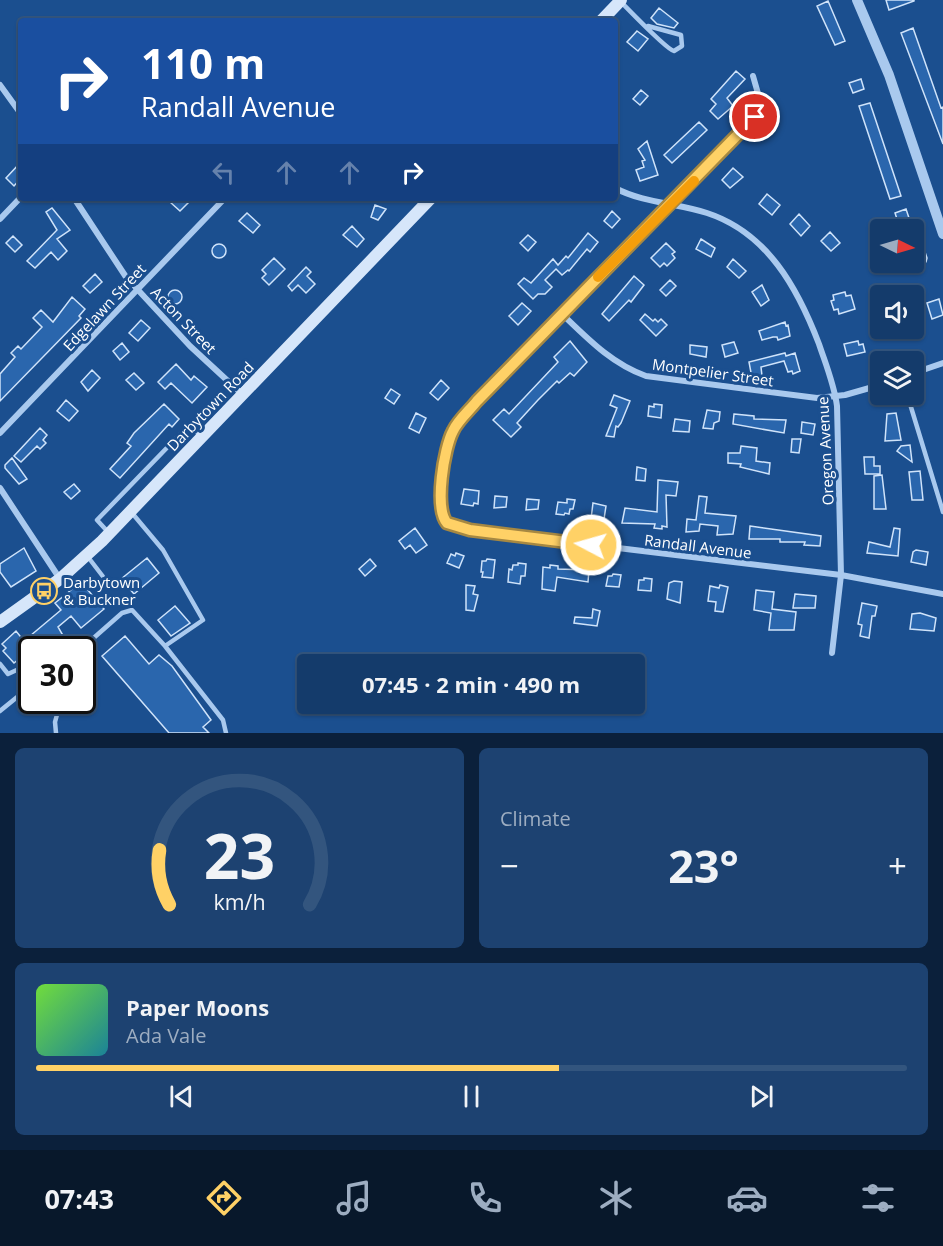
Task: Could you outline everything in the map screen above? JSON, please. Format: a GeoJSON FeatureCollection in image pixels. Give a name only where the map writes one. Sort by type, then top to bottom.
{"type":"FeatureCollection","features":[{"type":"Feature","properties":{"kind":"main road"},"geometry":{"type":"LineString","coordinates":[[604,18],[621,1]]}},
{"type":"Feature","properties":{"kind":"main road","name":"Darbytown Road"},"geometry":{"type":"LineString","coordinates":[[0,622],[60,579],[109,534],[428,201]]}},
{"type":"Feature","properties":{"kind":"street"},"geometry":{"type":"LineString","coordinates":[[857,0],[889,75],[943,234]]}},
{"type":"Feature","properties":{"kind":"street","name":"Randall Avenue"},"geometry":{"type":"LineString","coordinates":[[753,76],[760,95],[760,111],[456,426],[446,457],[441,514],[453,527],[841,575],[943,594]]}},
{"type":"Feature","properties":{"kind":"street"},"geometry":{"type":"LineString","coordinates":[[0,85],[18,110]]}},
{"type":"Feature","properties":{"kind":"street","name":"Oregon Avenue"},"geometry":{"type":"LineString","coordinates":[[618,189],[634,196],[709,214],[732,225],[765,249],[781,267],[805,308],[836,397],[841,575],[832,653]]}},
{"type":"Feature","properties":{"kind":"street"},"geometry":{"type":"LineString","coordinates":[[0,219],[18,200]]}},
{"type":"Feature","properties":{"kind":"street","name":"Acton Street"},"geometry":{"type":"LineString","coordinates":[[76,201],[126,277],[190,346],[243,394]]}},
{"type":"Feature","properties":{"kind":"street","name":"Edgelawn Street"},"geometry":{"type":"LineString","coordinates":[[0,433],[222,201]]}},
{"type":"Feature","properties":{"kind":"street","name":"Montpelier Street"},"geometry":{"type":"LineString","coordinates":[[562,314],[602,352],[621,365],[646,376],[817,398],[836,397],[870,387]]}},
{"type":"Feature","properties":{"kind":"street"},"geometry":{"type":"LineString","coordinates":[[924,370],[943,363]]}},
{"type":"Feature","properties":{"kind":"street"},"geometry":{"type":"LineString","coordinates":[[0,488],[60,579]]}},
{"type":"Feature","properties":{"kind":"lane"},"geometry":{"type":"LineString","coordinates":[[621,1],[648,26],[669,51],[679,50],[682,46],[681,35],[648,26]]}},
{"type":"Feature","properties":{"kind":"lane"},"geometry":{"type":"LineString","coordinates":[[910,405],[943,512]]}},
{"type":"Feature","properties":{"kind":"lane"},"geometry":{"type":"LineString","coordinates":[[109,534],[98,520],[189,425],[202,437]]}},
{"type":"Feature","properties":{"kind":"lane"},"geometry":{"type":"LineString","coordinates":[[174,441],[186,454]]}},
{"type":"Feature","properties":{"kind":"lane"},"geometry":{"type":"LineString","coordinates":[[150,466],[162,478]]}},
{"type":"Feature","properties":{"kind":"lane"},"geometry":{"type":"LineString","coordinates":[[127,490],[134,507],[163,550],[203,620],[165,646]]}},
{"type":"Feature","properties":{"kind":"lane"},"geometry":{"type":"LineString","coordinates":[[86,555],[111,587]]}},
{"type":"Feature","properties":{"kind":"lane"},"geometry":{"type":"LineString","coordinates":[[96,636],[122,613],[132,610],[165,646],[223,720],[226,733]]}},
{"type":"Feature","properties":{"kind":"lane"},"geometry":{"type":"LineString","coordinates":[[0,664],[8,674],[18,669]]}},
{"type":"Feature","properties":{"kind":"lane"},"geometry":{"type":"LineString","coordinates":[[0,711],[18,696]]}},
{"type":"Feature","properties":{"kind":"lane"},"geometry":{"type":"LineString","coordinates":[[57,714],[55,722],[57,733]]}},
{"type":"Feature","properties":{"kind":"building"},"geometry":{"type":"Polygon","coordinates":[[[886,0],[914,0],[914,1],[889,10],[886,0]]]}},
{"type":"Feature","properties":{"kind":"building"},"geometry":{"type":"Polygon","coordinates":[[[828,1],[845,41],[835,45],[817,6],[828,1]]]}},
{"type":"Feature","properties":{"kind":"building"},"geometry":{"type":"Polygon","coordinates":[[[659,8],[678,23],[674,28],[657,24],[651,18],[659,8]]]}},
{"type":"Feature","properties":{"kind":"building"},"geometry":{"type":"Polygon","coordinates":[[[913,28],[941,108],[943,107],[943,144],[901,33],[913,28]]]}},
{"type":"Feature","properties":{"kind":"building"},"geometry":{"type":"Polygon","coordinates":[[[637,31],[648,39],[638,51],[627,42],[637,31]]]}},
{"type":"Feature","properties":{"kind":"building"},"geometry":{"type":"Polygon","coordinates":[[[736,71],[745,79],[727,98],[733,106],[718,119],[710,111],[716,104],[711,99],[736,71]]]}},
{"type":"Feature","properties":{"kind":"building"},"geometry":{"type":"Polygon","coordinates":[[[861,79],[864,89],[853,93],[849,83],[861,79]]]}},
{"type":"Feature","properties":{"kind":"building"},"geometry":{"type":"Polygon","coordinates":[[[641,90],[648,96],[640,105],[633,99],[641,90]]]}},
{"type":"Feature","properties":{"kind":"building"},"geometry":{"type":"Polygon","coordinates":[[[870,103],[901,196],[890,199],[859,106],[870,103]]]}},
{"type":"Feature","properties":{"kind":"building"},"geometry":{"type":"Polygon","coordinates":[[[699,122],[707,130],[672,163],[664,155],[699,122]]]}},
{"type":"Feature","properties":{"kind":"building"},"geometry":{"type":"Polygon","coordinates":[[[647,141],[658,175],[640,181],[636,170],[644,167],[642,161],[645,160],[638,149],[647,141]]]}},
{"type":"Feature","properties":{"kind":"building"},"geometry":{"type":"Polygon","coordinates":[[[18,165],[18,181],[14,186],[6,178],[18,165]]]}},
{"type":"Feature","properties":{"kind":"building"},"geometry":{"type":"Polygon","coordinates":[[[733,168],[743,177],[730,188],[722,180],[733,168]]]}},
{"type":"Feature","properties":{"kind":"building"},"geometry":{"type":"Polygon","coordinates":[[[767,194],[780,205],[772,215],[759,204],[767,194]]]}},
{"type":"Feature","properties":{"kind":"building"},"geometry":{"type":"Polygon","coordinates":[[[171,201],[190,201],[180,211],[171,201]]]}},
{"type":"Feature","properties":{"kind":"building"},"geometry":{"type":"Polygon","coordinates":[[[375,205],[386,209],[378,220],[371,217],[375,205]]]}},
{"type":"Feature","properties":{"kind":"building"},"geometry":{"type":"Polygon","coordinates":[[[52,208],[70,230],[57,239],[67,251],[58,260],[51,252],[35,268],[27,261],[57,230],[46,212],[52,208]]]}},
{"type":"Feature","properties":{"kind":"building"},"geometry":{"type":"Polygon","coordinates":[[[906,209],[909,219],[897,219],[895,213],[906,209]]]}},
{"type":"Feature","properties":{"kind":"building"},"geometry":{"type":"Polygon","coordinates":[[[612,211],[620,219],[612,228],[604,221],[612,211]]]}},
{"type":"Feature","properties":{"kind":"building"},"geometry":{"type":"Polygon","coordinates":[[[247,213],[260,225],[253,233],[239,221],[247,213]]]}},
{"type":"Feature","properties":{"kind":"building"},"geometry":{"type":"Polygon","coordinates":[[[799,214],[810,226],[801,236],[790,224],[799,214]]]}},
{"type":"Feature","properties":{"kind":"building"},"geometry":{"type":"Polygon","coordinates":[[[352,226],[364,239],[357,247],[343,235],[352,226]]]}},
{"type":"Feature","properties":{"kind":"building"},"geometry":{"type":"Polygon","coordinates":[[[830,232],[840,243],[831,251],[821,241],[830,232]]]}},
{"type":"Feature","properties":{"kind":"building"},"geometry":{"type":"Polygon","coordinates":[[[588,233],[598,242],[590,252],[587,249],[569,271],[562,275],[556,269],[545,280],[552,287],[545,294],[538,294],[533,299],[518,284],[524,278],[531,283],[553,259],[558,265],[566,256],[568,258],[588,233]]]}},
{"type":"Feature","properties":{"kind":"building"},"geometry":{"type":"Polygon","coordinates":[[[528,235],[536,242],[528,251],[520,243],[528,235]]]}},
{"type":"Feature","properties":{"kind":"building"},"geometry":{"type":"Polygon","coordinates":[[[13,236],[22,245],[15,252],[6,243],[13,236]]]}},
{"type":"Feature","properties":{"kind":"building"},"geometry":{"type":"Polygon","coordinates":[[[701,239],[715,248],[711,257],[696,249],[701,239]]]}},
{"type":"Feature","properties":{"kind":"building"},"geometry":{"type":"Polygon","coordinates":[[[666,243],[675,252],[672,254],[675,258],[667,266],[664,263],[660,267],[651,258],[666,243]]]}},
{"type":"Feature","properties":{"kind":"building"},"geometry":{"type":"Polygon","coordinates":[[[216,244],[222,244],[226,251],[222,258],[216,258],[212,254],[212,248],[216,244]]]}},
{"type":"Feature","properties":{"kind":"building"},"geometry":{"type":"Polygon","coordinates":[[[924,249],[927,258],[924,262],[924,249]]]}},
{"type":"Feature","properties":{"kind":"building"},"geometry":{"type":"Polygon","coordinates":[[[274,258],[285,269],[269,285],[262,278],[266,274],[262,270],[274,258]]]}},
{"type":"Feature","properties":{"kind":"building"},"geometry":{"type":"Polygon","coordinates":[[[733,259],[746,271],[739,278],[727,267],[733,259]]]}},
{"type":"Feature","properties":{"kind":"building"},"geometry":{"type":"Polygon","coordinates":[[[306,267],[311,272],[307,276],[315,284],[306,293],[298,285],[292,291],[288,286],[306,267]]]}},
{"type":"Feature","properties":{"kind":"building"},"geometry":{"type":"Polygon","coordinates":[[[95,274],[102,282],[90,293],[83,286],[95,274]]]}},
{"type":"Feature","properties":{"kind":"building"},"geometry":{"type":"Polygon","coordinates":[[[634,276],[644,285],[631,302],[629,300],[609,321],[602,314],[634,276]]]}},
{"type":"Feature","properties":{"kind":"building"},"geometry":{"type":"Polygon","coordinates":[[[670,280],[676,286],[666,296],[660,290],[670,280]]]}},
{"type":"Feature","properties":{"kind":"building"},"geometry":{"type":"Polygon","coordinates":[[[762,285],[769,300],[761,306],[752,292],[762,285]]]}},
{"type":"Feature","properties":{"kind":"building"},"geometry":{"type":"Polygon","coordinates":[[[172,290],[178,290],[182,297],[178,304],[172,304],[168,300],[168,294],[172,290]]]}},
{"type":"Feature","properties":{"kind":"building"},"geometry":{"type":"Polygon","coordinates":[[[845,292],[846,296],[851,295],[855,309],[839,314],[838,309],[834,310],[831,301],[834,300],[833,295],[845,292]]]}},
{"type":"Feature","properties":{"kind":"building"},"geometry":{"type":"Polygon","coordinates":[[[72,297],[85,309],[79,316],[81,318],[0,401],[0,374],[15,357],[11,353],[18,346],[21,349],[42,327],[33,318],[41,310],[53,322],[72,297]]]}},
{"type":"Feature","properties":{"kind":"building"},"geometry":{"type":"Polygon","coordinates":[[[939,299],[943,315],[932,319],[927,303],[939,299]]]}},
{"type":"Feature","properties":{"kind":"building"},"geometry":{"type":"Polygon","coordinates":[[[522,303],[531,311],[518,325],[509,316],[522,303]]]}},
{"type":"Feature","properties":{"kind":"building"},"geometry":{"type":"Polygon","coordinates":[[[645,314],[653,321],[655,319],[658,322],[661,319],[667,325],[656,336],[640,320],[645,314]]]}},
{"type":"Feature","properties":{"kind":"building"},"geometry":{"type":"Polygon","coordinates":[[[141,320],[150,328],[138,341],[129,333],[141,320]]]}},
{"type":"Feature","properties":{"kind":"building"},"geometry":{"type":"Polygon","coordinates":[[[785,322],[786,326],[788,325],[790,336],[778,340],[777,337],[773,337],[762,340],[759,331],[785,322]]]}},
{"type":"Feature","properties":{"kind":"building"},"geometry":{"type":"Polygon","coordinates":[[[570,341],[587,362],[574,376],[570,373],[559,383],[557,381],[517,423],[521,427],[511,437],[493,420],[504,409],[509,414],[558,362],[554,357],[570,341]]]}},
{"type":"Feature","properties":{"kind":"building"},"geometry":{"type":"Polygon","coordinates":[[[858,341],[859,345],[863,344],[865,352],[847,356],[844,344],[858,341]]]}},
{"type":"Feature","properties":{"kind":"building"},"geometry":{"type":"Polygon","coordinates":[[[734,342],[738,353],[725,357],[722,345],[734,342]]]}},
{"type":"Feature","properties":{"kind":"building"},"geometry":{"type":"Polygon","coordinates":[[[122,343],[129,352],[120,360],[113,351],[122,343]]]}},
{"type":"Feature","properties":{"kind":"building"},"geometry":{"type":"Polygon","coordinates":[[[690,345],[707,347],[706,357],[690,354],[690,345]]]}},
{"type":"Feature","properties":{"kind":"building"},"geometry":{"type":"Polygon","coordinates":[[[785,353],[786,356],[795,353],[800,371],[793,374],[792,371],[788,372],[784,361],[761,367],[762,376],[752,378],[749,362],[785,353]]]}},
{"type":"Feature","properties":{"kind":"building"},"geometry":{"type":"Polygon","coordinates":[[[176,364],[191,380],[194,376],[207,387],[192,403],[171,383],[165,389],[158,382],[176,364]]]}},
{"type":"Feature","properties":{"kind":"building"},"geometry":{"type":"Polygon","coordinates":[[[92,370],[100,378],[88,391],[81,382],[92,370]]]}},
{"type":"Feature","properties":{"kind":"building"},"geometry":{"type":"Polygon","coordinates":[[[134,373],[144,383],[136,390],[126,380],[134,373]]]}},
{"type":"Feature","properties":{"kind":"building"},"geometry":{"type":"Polygon","coordinates":[[[441,380],[449,388],[438,400],[430,393],[441,380]]]}},
{"type":"Feature","properties":{"kind":"building"},"geometry":{"type":"Polygon","coordinates":[[[391,389],[400,395],[394,404],[385,398],[391,389]]]}},
{"type":"Feature","properties":{"kind":"building"},"geometry":{"type":"Polygon","coordinates":[[[614,395],[630,401],[621,423],[618,427],[616,426],[614,437],[606,436],[617,408],[610,405],[614,395]]]}},
{"type":"Feature","properties":{"kind":"building"},"geometry":{"type":"Polygon","coordinates":[[[66,400],[78,411],[69,421],[57,411],[66,400]]]}},
{"type":"Feature","properties":{"kind":"building"},"geometry":{"type":"Polygon","coordinates":[[[164,404],[179,419],[172,427],[169,424],[120,478],[110,469],[131,446],[127,443],[134,433],[164,404]]]}},
{"type":"Feature","properties":{"kind":"building"},"geometry":{"type":"Polygon","coordinates":[[[654,404],[662,405],[661,418],[648,416],[649,406],[654,407],[654,404]]]}},
{"type":"Feature","properties":{"kind":"building"},"geometry":{"type":"Polygon","coordinates":[[[707,410],[720,412],[719,421],[714,423],[713,429],[703,428],[707,410]]]}},
{"type":"Feature","properties":{"kind":"building"},"geometry":{"type":"Polygon","coordinates":[[[416,413],[426,418],[419,433],[409,428],[416,413]]]}},
{"type":"Feature","properties":{"kind":"building"},"geometry":{"type":"Polygon","coordinates":[[[896,413],[901,440],[885,441],[887,414],[896,413]]]}},
{"type":"Feature","properties":{"kind":"building"},"geometry":{"type":"Polygon","coordinates":[[[734,414],[754,416],[754,419],[786,420],[784,433],[733,424],[734,414]]]}},
{"type":"Feature","properties":{"kind":"building"},"geometry":{"type":"Polygon","coordinates":[[[675,419],[690,421],[689,432],[673,431],[675,419]]]}},
{"type":"Feature","properties":{"kind":"building"},"geometry":{"type":"Polygon","coordinates":[[[802,422],[815,424],[813,435],[801,433],[802,422]]]}},
{"type":"Feature","properties":{"kind":"building"},"geometry":{"type":"Polygon","coordinates":[[[40,428],[47,435],[43,440],[46,443],[40,449],[37,446],[21,462],[14,456],[40,428]]]}},
{"type":"Feature","properties":{"kind":"building"},"geometry":{"type":"Polygon","coordinates":[[[792,439],[801,439],[799,453],[791,452],[792,439]]]}},
{"type":"Feature","properties":{"kind":"building"},"geometry":{"type":"Polygon","coordinates":[[[910,445],[912,462],[897,451],[901,446],[910,445]]]}},
{"type":"Feature","properties":{"kind":"building"},"geometry":{"type":"Polygon","coordinates":[[[741,446],[757,448],[756,461],[770,463],[769,474],[740,467],[741,464],[728,463],[728,453],[740,453],[741,446]]]}},
{"type":"Feature","properties":{"kind":"building"},"geometry":{"type":"Polygon","coordinates":[[[864,457],[874,457],[874,466],[880,466],[880,474],[865,474],[864,457]]]}},
{"type":"Feature","properties":{"kind":"building"},"geometry":{"type":"Polygon","coordinates":[[[12,458],[27,479],[19,484],[5,468],[12,458]]]}},
{"type":"Feature","properties":{"kind":"building"},"geometry":{"type":"Polygon","coordinates":[[[637,467],[646,469],[645,481],[636,480],[637,467]]]}},
{"type":"Feature","properties":{"kind":"building"},"geometry":{"type":"Polygon","coordinates":[[[920,471],[923,500],[912,500],[909,472],[920,471]]]}},
{"type":"Feature","properties":{"kind":"building"},"geometry":{"type":"Polygon","coordinates":[[[882,475],[886,509],[874,509],[874,476],[882,475]]]}},
{"type":"Feature","properties":{"kind":"building"},"geometry":{"type":"Polygon","coordinates":[[[658,480],[678,482],[676,496],[666,495],[667,527],[662,526],[662,529],[654,528],[655,524],[622,523],[625,508],[657,512],[658,480]]]}},
{"type":"Feature","properties":{"kind":"building"},"geometry":{"type":"Polygon","coordinates":[[[74,484],[80,491],[71,499],[64,492],[74,484]]]}},
{"type":"Feature","properties":{"kind":"building"},"geometry":{"type":"Polygon","coordinates":[[[464,489],[479,491],[478,504],[474,503],[473,506],[461,504],[464,489]]]}},
{"type":"Feature","properties":{"kind":"building"},"geometry":{"type":"Polygon","coordinates":[[[495,496],[507,497],[506,507],[494,508],[495,496]]]}},
{"type":"Feature","properties":{"kind":"building"},"geometry":{"type":"Polygon","coordinates":[[[699,496],[707,497],[705,513],[736,516],[733,534],[717,535],[718,526],[700,524],[699,531],[686,532],[687,519],[696,520],[699,496]]]}},
{"type":"Feature","properties":{"kind":"building"},"geometry":{"type":"Polygon","coordinates":[[[527,499],[539,500],[538,509],[526,510],[527,499]]]}},
{"type":"Feature","properties":{"kind":"building"},"geometry":{"type":"Polygon","coordinates":[[[567,499],[575,500],[573,509],[570,509],[569,514],[556,514],[558,502],[567,503],[567,499]]]}},
{"type":"Feature","properties":{"kind":"building"},"geometry":{"type":"Polygon","coordinates":[[[593,503],[606,506],[604,519],[591,519],[593,503]]]}},
{"type":"Feature","properties":{"kind":"building"},"geometry":{"type":"Polygon","coordinates":[[[750,526],[821,536],[820,546],[804,545],[805,542],[780,542],[780,539],[749,539],[750,526]]]}},
{"type":"Feature","properties":{"kind":"building"},"geometry":{"type":"Polygon","coordinates":[[[415,528],[427,545],[416,553],[410,545],[405,549],[399,541],[415,528]]]}},
{"type":"Feature","properties":{"kind":"building"},"geometry":{"type":"Polygon","coordinates":[[[894,528],[900,529],[898,556],[867,553],[869,542],[890,547],[894,528]]]}},
{"type":"Feature","properties":{"kind":"building"},"geometry":{"type":"Polygon","coordinates":[[[24,548],[36,571],[11,587],[0,572],[0,564],[24,548]]]}},
{"type":"Feature","properties":{"kind":"building"},"geometry":{"type":"Polygon","coordinates":[[[916,550],[928,552],[926,565],[911,562],[913,552],[916,550]]]}},
{"type":"Feature","properties":{"kind":"building"},"geometry":{"type":"Polygon","coordinates":[[[456,553],[464,556],[459,568],[447,563],[451,554],[455,556],[456,553]]]}},
{"type":"Feature","properties":{"kind":"building"},"geometry":{"type":"Polygon","coordinates":[[[147,558],[159,573],[134,594],[121,579],[147,558]]]}},
{"type":"Feature","properties":{"kind":"building"},"geometry":{"type":"Polygon","coordinates":[[[370,559],[376,566],[365,576],[359,569],[370,559]]]}},
{"type":"Feature","properties":{"kind":"building"},"geometry":{"type":"Polygon","coordinates":[[[495,560],[493,578],[482,577],[482,561],[495,560]]]}},
{"type":"Feature","properties":{"kind":"building"},"geometry":{"type":"Polygon","coordinates":[[[518,563],[526,564],[525,576],[521,576],[520,584],[508,582],[509,569],[512,570],[513,565],[518,565],[518,563]]]}},
{"type":"Feature","properties":{"kind":"building"},"geometry":{"type":"Polygon","coordinates":[[[550,565],[558,566],[558,569],[589,570],[588,582],[557,577],[555,591],[542,589],[543,567],[550,568],[550,565]]]}},
{"type":"Feature","properties":{"kind":"building"},"geometry":{"type":"Polygon","coordinates":[[[621,575],[619,587],[606,586],[608,576],[621,575]]]}},
{"type":"Feature","properties":{"kind":"building"},"geometry":{"type":"Polygon","coordinates":[[[644,578],[652,579],[651,591],[638,590],[639,580],[644,580],[644,578]]]}},
{"type":"Feature","properties":{"kind":"building"},"geometry":{"type":"Polygon","coordinates":[[[81,582],[104,609],[81,628],[71,616],[58,627],[63,636],[30,636],[61,610],[55,603],[81,582]]]}},
{"type":"Feature","properties":{"kind":"building"},"geometry":{"type":"Polygon","coordinates":[[[682,582],[680,603],[667,599],[669,583],[682,582]]]}},
{"type":"Feature","properties":{"kind":"building"},"geometry":{"type":"Polygon","coordinates":[[[466,585],[475,586],[473,594],[478,595],[474,611],[466,610],[466,585]]]}},
{"type":"Feature","properties":{"kind":"building"},"geometry":{"type":"Polygon","coordinates":[[[720,585],[728,587],[723,612],[715,611],[716,602],[708,601],[710,586],[719,588],[720,585]]]}},
{"type":"Feature","properties":{"kind":"building"},"geometry":{"type":"Polygon","coordinates":[[[756,590],[774,592],[772,609],[796,612],[794,630],[769,630],[771,613],[754,610],[756,590]]]}},
{"type":"Feature","properties":{"kind":"building"},"geometry":{"type":"Polygon","coordinates":[[[795,594],[816,596],[815,608],[793,608],[795,594]]]}},
{"type":"Feature","properties":{"kind":"building"},"geometry":{"type":"Polygon","coordinates":[[[862,603],[877,606],[875,616],[872,616],[869,638],[860,636],[862,625],[858,624],[862,603]]]}},
{"type":"Feature","properties":{"kind":"building"},"geometry":{"type":"Polygon","coordinates":[[[175,606],[190,623],[171,636],[158,620],[175,606]]]}},
{"type":"Feature","properties":{"kind":"building"},"geometry":{"type":"Polygon","coordinates":[[[593,609],[600,611],[597,626],[574,623],[575,617],[592,618],[593,609]]]}},
{"type":"Feature","properties":{"kind":"building"},"geometry":{"type":"Polygon","coordinates":[[[920,613],[936,618],[934,631],[910,629],[912,614],[920,613]]]}},
{"type":"Feature","properties":{"kind":"building"},"geometry":{"type":"Polygon","coordinates":[[[16,631],[20,636],[18,636],[18,660],[14,663],[3,651],[6,648],[2,644],[16,631]]]}},
{"type":"Feature","properties":{"kind":"building"},"geometry":{"type":"Polygon","coordinates":[[[125,636],[149,664],[159,655],[172,666],[211,720],[203,727],[209,733],[169,733],[102,656],[125,636]]]}},
{"type":"Feature","properties":{"kind":"slow traffic"},"geometry":{"type":"LineString","coordinates":[[598,277],[694,181]]}},
{"type":"Feature","properties":{"kind":"place","name":"Darbytown & Buckner"},"geometry":{"type":"Point","coordinates":[44,591]}},
{"type":"Feature","properties":{"kind":"route"},"geometry":{"type":"LineString","coordinates":[[591,545],[470,530],[453,527],[447,523],[441,514],[441,496],[448,446],[453,431],[477,401],[755,117]]}}]}
